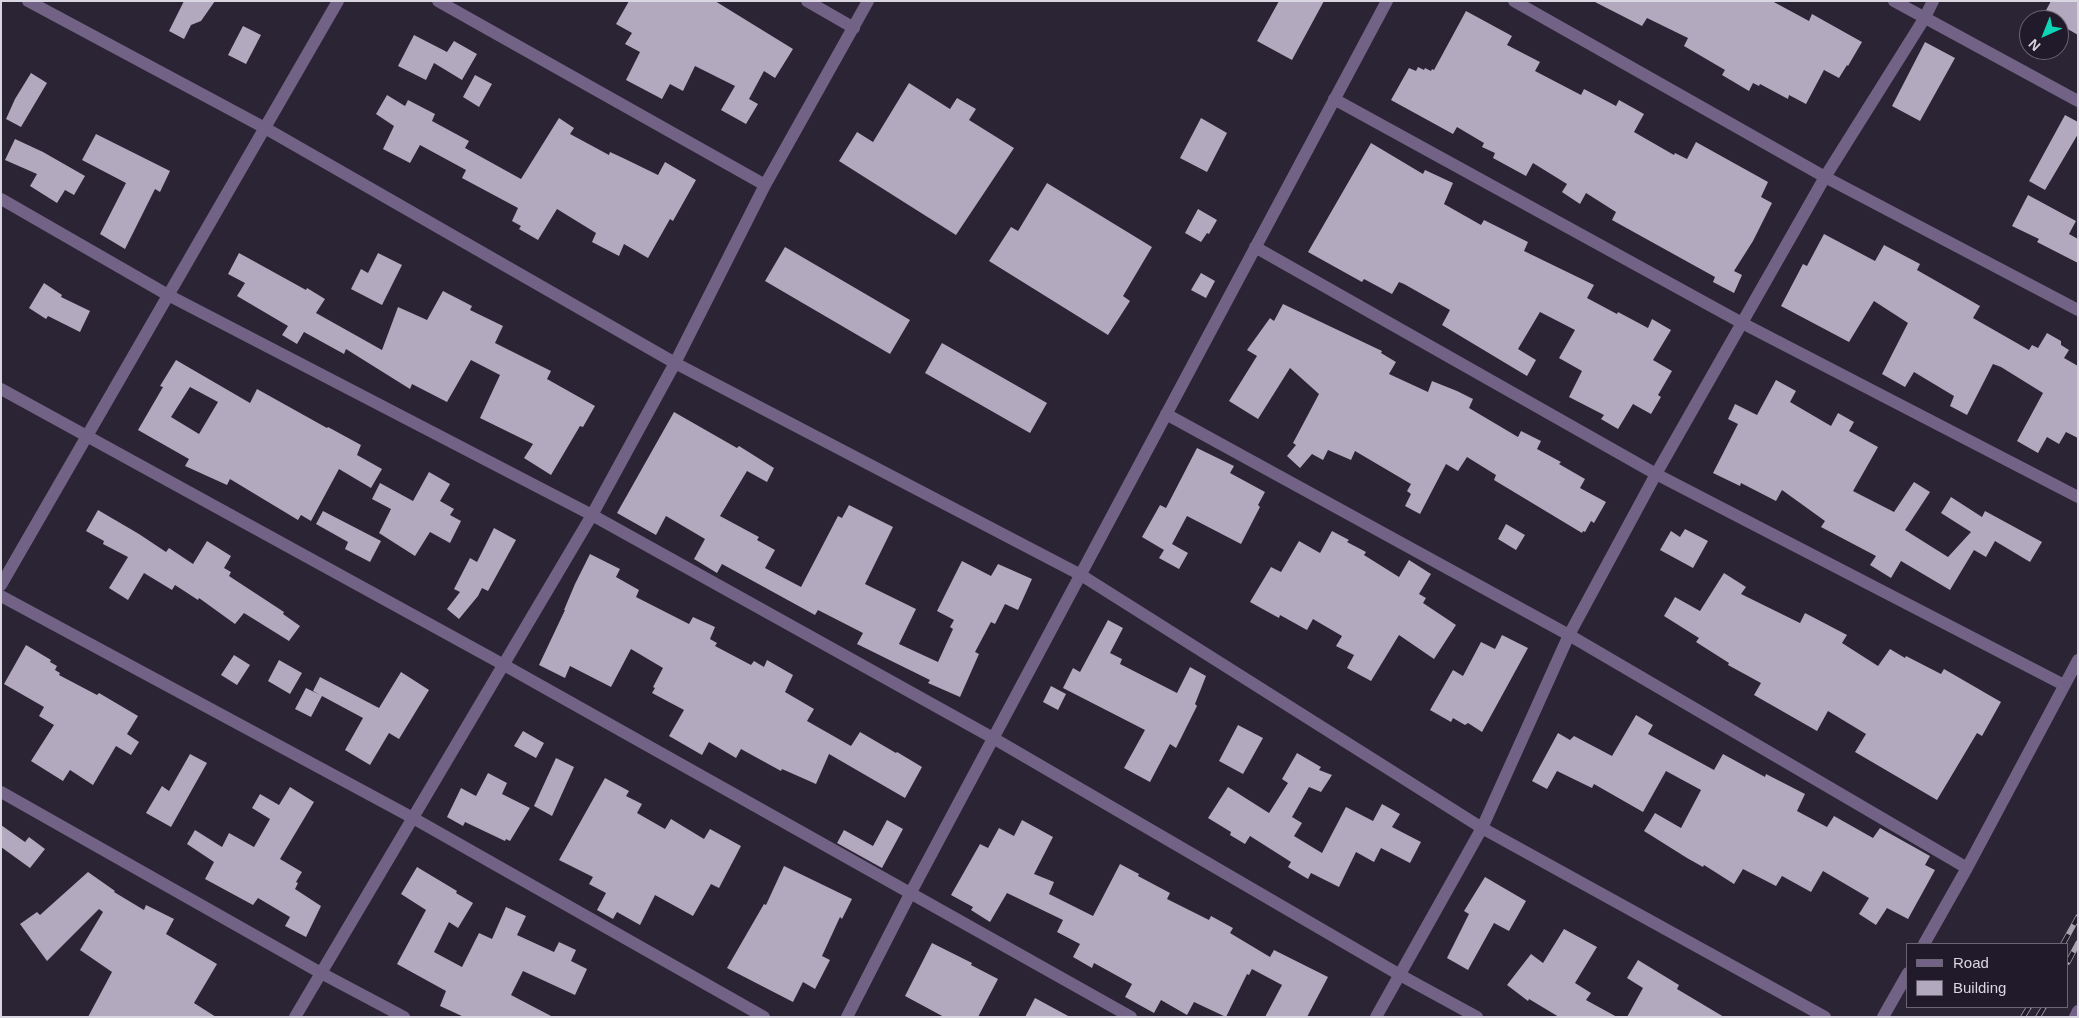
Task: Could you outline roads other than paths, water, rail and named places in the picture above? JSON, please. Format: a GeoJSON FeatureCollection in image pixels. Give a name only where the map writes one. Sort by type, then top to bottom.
{"type":"FeatureCollection","features":[{"type":"Feature","properties":{"kind":"street"},"geometry":{"type":"LineString","coordinates":[[28,1],[265,128],[675,363],[1081,575],[1482,828],[1825,1017]]}},
{"type":"Feature","properties":{"kind":"street"},"geometry":{"type":"LineString","coordinates":[[1,585],[338,1]]}},
{"type":"Feature","properties":{"kind":"street"},"geometry":{"type":"LineString","coordinates":[[438,1],[765,185]]}},
{"type":"Feature","properties":{"kind":"street"},"geometry":{"type":"LineString","coordinates":[[807,1],[854,28]]}},
{"type":"Feature","properties":{"kind":"street"},"geometry":{"type":"LineString","coordinates":[[295,1017],[592,515],[675,363],[765,185],[868,1]]}},
{"type":"Feature","properties":{"kind":"street"},"geometry":{"type":"LineString","coordinates":[[847,1017],[910,894],[1387,1]]}},
{"type":"Feature","properties":{"kind":"street"},"geometry":{"type":"LineString","coordinates":[[1514,1],[1825,177],[2078,310]]}},
{"type":"Feature","properties":{"kind":"street"},"geometry":{"type":"LineString","coordinates":[[1894,1],[2078,101]]}},
{"type":"Feature","properties":{"kind":"street"},"geometry":{"type":"LineString","coordinates":[[1376,1017],[1482,828],[1569,635],[1656,474],[1825,177],[1924,19],[1933,1]]}},
{"type":"Feature","properties":{"kind":"street"},"geometry":{"type":"LineString","coordinates":[[1334,99],[1742,323],[2078,497]]}},
{"type":"Feature","properties":{"kind":"street"},"geometry":{"type":"LineString","coordinates":[[1,199],[168,295],[592,515],[993,738],[1400,975],[1477,1017]]}},
{"type":"Feature","properties":{"kind":"street"},"geometry":{"type":"LineString","coordinates":[[1255,247],[1656,474],[2064,685]]}},
{"type":"Feature","properties":{"kind":"street"},"geometry":{"type":"LineString","coordinates":[[1,389],[504,665],[1131,1017]]}},
{"type":"Feature","properties":{"kind":"street"},"geometry":{"type":"LineString","coordinates":[[1166,414],[1569,635],[1967,868]]}},
{"type":"Feature","properties":{"kind":"street"},"geometry":{"type":"LineString","coordinates":[[1,596],[413,818],[764,1017]]}},
{"type":"Feature","properties":{"kind":"street"},"geometry":{"type":"LineString","coordinates":[[1925,943],[1967,868],[2078,660]]}},
{"type":"Feature","properties":{"kind":"street"},"geometry":{"type":"LineString","coordinates":[[1,792],[322,973],[404,1017]]}},
{"type":"Feature","properties":{"kind":"street"},"geometry":{"type":"LineString","coordinates":[[1883,1017],[1906,976]]}},
{"type":"Feature","properties":{"kind":"street"},"geometry":{"type":"LineString","coordinates":[[2075,1017],[2078,1012]]}},
{"type":"Feature","properties":{"kind":"railway"},"geometry":{"type":"LineString","coordinates":[[2064,943],[2078,917]]}},
{"type":"Feature","properties":{"kind":"railway"},"geometry":{"type":"LineString","coordinates":[[2069,960],[2078,943]]}},
{"type":"Feature","properties":{"kind":"railway"},"geometry":{"type":"LineString","coordinates":[[2023,1017],[2028,1008]]}},
{"type":"Feature","properties":{"kind":"railway"},"geometry":{"type":"LineString","coordinates":[[2038,1017],[2043,1008]]}}]}
